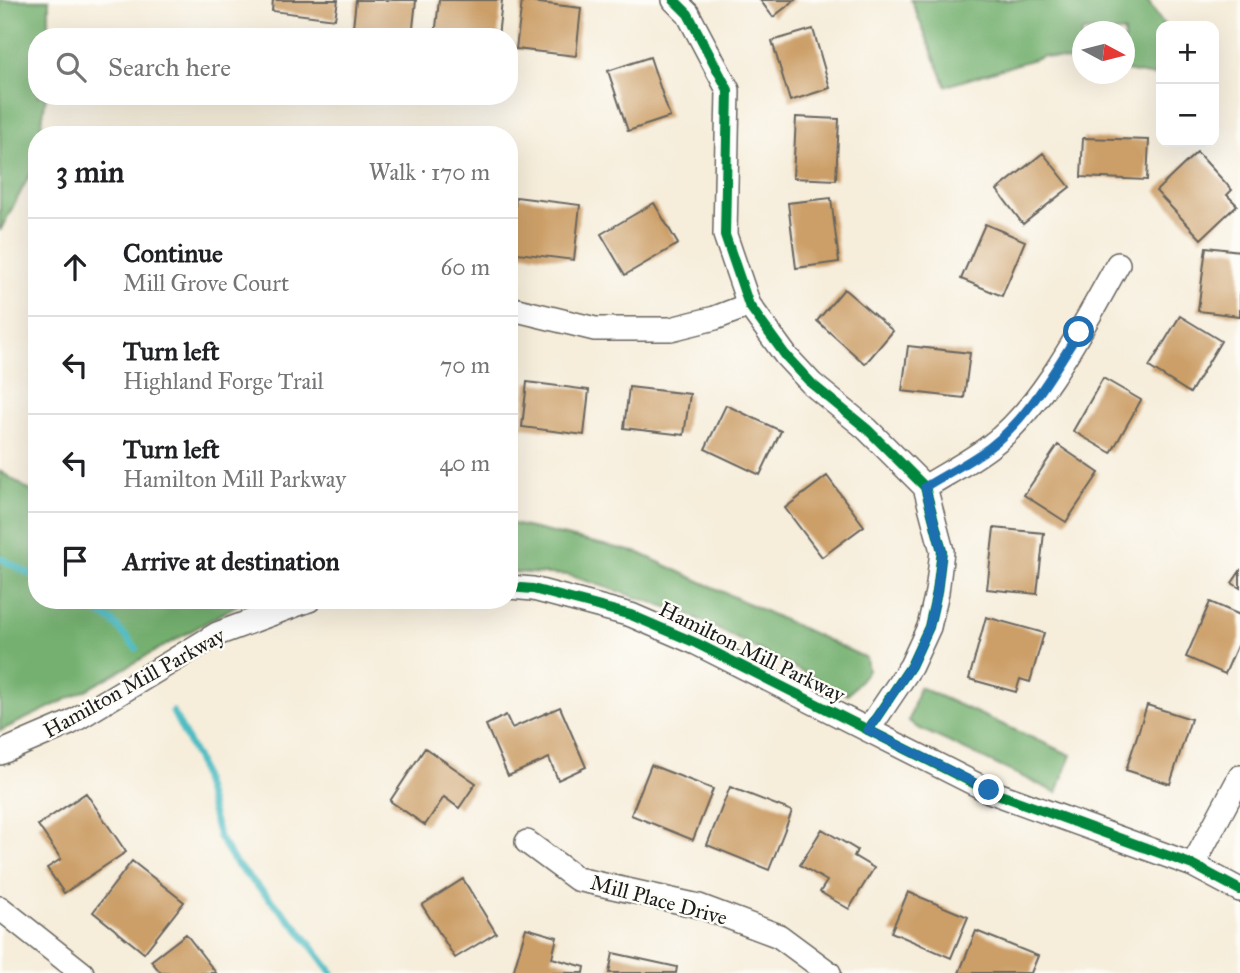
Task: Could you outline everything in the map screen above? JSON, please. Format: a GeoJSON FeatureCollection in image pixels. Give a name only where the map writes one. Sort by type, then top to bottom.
{"type":"FeatureCollection","features":[{"type":"Feature","properties":{"kind":"street"},"geometry":{"type":"LineString","coordinates":[[674,0],[688,14],[729,90],[724,235],[749,306],[786,356],[812,384],[867,429],[925,487],[942,551],[929,627],[911,666],[868,730]]}},
{"type":"Feature","properties":{"kind":"street"},"geometry":{"type":"LineString","coordinates":[[925,487],[990,447],[1016,422],[1042,389],[1079,332],[1118,264]]}},
{"type":"Feature","properties":{"kind":"street"},"geometry":{"type":"LineString","coordinates":[[518,310],[594,329],[671,329],[749,306]]}},
{"type":"Feature","properties":{"kind":"street","name":"Hamilton Mill Parkway"},"geometry":{"type":"LineString","coordinates":[[518,588],[533,589],[631,615],[696,643],[989,790],[1192,865],[1240,890]]}},
{"type":"Feature","properties":{"kind":"street","name":"Hamilton Mill Parkway"},"geometry":{"type":"LineString","coordinates":[[0,752],[70,723],[217,634],[285,609]]}},
{"type":"Feature","properties":{"kind":"street"},"geometry":{"type":"LineString","coordinates":[[1192,865],[1240,777]]}},
{"type":"Feature","properties":{"kind":"street","name":"Mill Place Drive"},"geometry":{"type":"LineString","coordinates":[[527,842],[577,879],[699,906],[779,936],[829,973]]}},
{"type":"Feature","properties":{"kind":"street"},"geometry":{"type":"LineString","coordinates":[[0,908],[82,973]]}},
{"type":"Feature","properties":{"kind":"green space"},"geometry":{"type":"Polygon","coordinates":[[[0,0],[49,0],[49,28],[28,28],[28,105],[45,105],[41,126],[28,126],[28,178],[0,231],[0,0]]]}},
{"type":"Feature","properties":{"kind":"green space"},"geometry":{"type":"Polygon","coordinates":[[[911,0],[1147,0],[1162,21],[1156,21],[1156,76],[1135,73],[1135,21],[1072,21],[1072,61],[1044,56],[946,86],[911,0]]]}},
{"type":"Feature","properties":{"kind":"green space"},"geometry":{"type":"Polygon","coordinates":[[[0,471],[28,489],[28,609],[230,609],[84,691],[0,731],[0,471]]]}},
{"type":"Feature","properties":{"kind":"green space"},"geometry":{"type":"Polygon","coordinates":[[[518,525],[639,553],[866,658],[868,670],[848,695],[688,614],[568,575],[518,572],[518,525]]]}},
{"type":"Feature","properties":{"kind":"green space"},"geometry":{"type":"Polygon","coordinates":[[[919,687],[1071,755],[1057,793],[916,727],[909,721],[919,687]]]}},
{"type":"Feature","properties":{"kind":"building"},"geometry":{"type":"Polygon","coordinates":[[[273,0],[338,0],[335,19],[272,11],[273,0]]]}},
{"type":"Feature","properties":{"kind":"building"},"geometry":{"type":"Polygon","coordinates":[[[356,0],[416,0],[413,28],[353,28],[356,0]]]}},
{"type":"Feature","properties":{"kind":"building"},"geometry":{"type":"Polygon","coordinates":[[[439,0],[502,0],[499,28],[436,28],[439,0]]]}},
{"type":"Feature","properties":{"kind":"building"},"geometry":{"type":"Polygon","coordinates":[[[760,0],[795,0],[773,17],[760,0]]]}},
{"type":"Feature","properties":{"kind":"building"},"geometry":{"type":"Polygon","coordinates":[[[522,1],[581,8],[576,56],[518,49],[522,1]]]}},
{"type":"Feature","properties":{"kind":"building"},"geometry":{"type":"Polygon","coordinates":[[[813,29],[830,88],[790,101],[772,41],[813,29]]]}},
{"type":"Feature","properties":{"kind":"building"},"geometry":{"type":"Polygon","coordinates":[[[650,57],[670,117],[628,131],[608,71],[650,57]]]}},
{"type":"Feature","properties":{"kind":"building"},"geometry":{"type":"Polygon","coordinates":[[[796,117],[839,119],[836,180],[793,178],[796,117]]]}},
{"type":"Feature","properties":{"kind":"building"},"geometry":{"type":"Polygon","coordinates":[[[1083,138],[1149,140],[1147,180],[1081,177],[1083,138]]]}},
{"type":"Feature","properties":{"kind":"building"},"geometry":{"type":"Polygon","coordinates":[[[1197,152],[1232,190],[1227,195],[1237,205],[1201,239],[1156,191],[1197,152]]]}},
{"type":"Feature","properties":{"kind":"building"},"geometry":{"type":"Polygon","coordinates":[[[1043,153],[1070,187],[1023,224],[997,190],[1043,153]]]}},
{"type":"Feature","properties":{"kind":"building"},"geometry":{"type":"Polygon","coordinates":[[[518,197],[580,205],[574,260],[518,253],[518,197]]]}},
{"type":"Feature","properties":{"kind":"building"},"geometry":{"type":"Polygon","coordinates":[[[831,198],[839,262],[796,268],[788,203],[831,198]]]}},
{"type":"Feature","properties":{"kind":"building"},"geometry":{"type":"Polygon","coordinates":[[[654,203],[678,244],[625,275],[601,234],[654,203]]]}},
{"type":"Feature","properties":{"kind":"building"},"geometry":{"type":"Polygon","coordinates":[[[985,224],[1025,241],[1002,296],[961,279],[985,224]]]}},
{"type":"Feature","properties":{"kind":"building"},"geometry":{"type":"Polygon","coordinates":[[[1206,247],[1240,251],[1240,316],[1198,311],[1206,247]]]}},
{"type":"Feature","properties":{"kind":"building"},"geometry":{"type":"Polygon","coordinates":[[[844,289],[893,331],[865,364],[817,321],[844,289]]]}},
{"type":"Feature","properties":{"kind":"building"},"geometry":{"type":"Polygon","coordinates":[[[1180,316],[1221,341],[1190,393],[1149,367],[1180,316]]]}},
{"type":"Feature","properties":{"kind":"building"},"geometry":{"type":"Polygon","coordinates":[[[908,346],[970,353],[964,398],[902,391],[908,346]]]}},
{"type":"Feature","properties":{"kind":"building"},"geometry":{"type":"Polygon","coordinates":[[[1103,378],[1141,400],[1111,453],[1073,431],[1103,378]]]}},
{"type":"Feature","properties":{"kind":"building"},"geometry":{"type":"Polygon","coordinates":[[[527,382],[589,390],[584,435],[522,427],[527,382]]]}},
{"type":"Feature","properties":{"kind":"building"},"geometry":{"type":"Polygon","coordinates":[[[629,387],[690,394],[684,435],[624,428],[629,387]]]}},
{"type":"Feature","properties":{"kind":"building"},"geometry":{"type":"Polygon","coordinates":[[[726,405],[781,431],[760,475],[705,449],[726,405]]]}},
{"type":"Feature","properties":{"kind":"building"},"geometry":{"type":"Polygon","coordinates":[[[1058,445],[1099,473],[1066,522],[1024,495],[1058,445]]]}},
{"type":"Feature","properties":{"kind":"building"},"geometry":{"type":"Polygon","coordinates":[[[827,476],[864,526],[822,557],[785,508],[827,476]]]}},
{"type":"Feature","properties":{"kind":"building"},"geometry":{"type":"Polygon","coordinates":[[[994,528],[1044,533],[1037,594],[987,589],[994,528]]]}},
{"type":"Feature","properties":{"kind":"building"},"geometry":{"type":"Polygon","coordinates":[[[1240,571],[1240,588],[1232,583],[1240,571]]]}},
{"type":"Feature","properties":{"kind":"building"},"geometry":{"type":"Polygon","coordinates":[[[1210,602],[1240,615],[1240,639],[1225,674],[1186,657],[1210,602]]]}},
{"type":"Feature","properties":{"kind":"building"},"geometry":{"type":"Polygon","coordinates":[[[986,617],[1044,633],[1030,682],[1020,679],[1016,692],[969,679],[986,617]]]}},
{"type":"Feature","properties":{"kind":"building"},"geometry":{"type":"Polygon","coordinates":[[[1147,705],[1191,719],[1170,784],[1126,770],[1147,705]]]}},
{"type":"Feature","properties":{"kind":"building"},"geometry":{"type":"Polygon","coordinates":[[[560,707],[586,767],[558,780],[549,758],[508,776],[486,725],[506,715],[512,728],[560,707]]]}},
{"type":"Feature","properties":{"kind":"building"},"geometry":{"type":"Polygon","coordinates":[[[425,748],[476,783],[459,808],[444,797],[425,825],[390,801],[425,748]]]}},
{"type":"Feature","properties":{"kind":"building"},"geometry":{"type":"Polygon","coordinates":[[[651,765],[713,789],[693,840],[631,815],[651,765]]]}},
{"type":"Feature","properties":{"kind":"building"},"geometry":{"type":"Polygon","coordinates":[[[730,787],[792,811],[769,870],[707,845],[730,787]]]}},
{"type":"Feature","properties":{"kind":"building"},"geometry":{"type":"Polygon","coordinates":[[[86,793],[126,852],[64,893],[47,868],[61,859],[38,825],[86,793]]]}},
{"type":"Feature","properties":{"kind":"building"},"geometry":{"type":"Polygon","coordinates":[[[822,829],[857,850],[854,856],[874,868],[849,909],[820,892],[827,881],[800,865],[822,829]]]}},
{"type":"Feature","properties":{"kind":"building"},"geometry":{"type":"Polygon","coordinates":[[[132,861],[184,902],[144,953],[93,912],[132,861]]]}},
{"type":"Feature","properties":{"kind":"building"},"geometry":{"type":"Polygon","coordinates":[[[463,879],[496,933],[455,958],[422,905],[463,879]]]}},
{"type":"Feature","properties":{"kind":"building"},"geometry":{"type":"Polygon","coordinates":[[[908,892],[968,917],[951,958],[891,932],[908,892]]]}},
{"type":"Feature","properties":{"kind":"building"},"geometry":{"type":"Polygon","coordinates":[[[526,928],[557,937],[552,958],[585,967],[584,973],[513,973],[526,928]]]}},
{"type":"Feature","properties":{"kind":"building"},"geometry":{"type":"Polygon","coordinates":[[[976,931],[1038,956],[1031,973],[959,973],[976,931]]]}},
{"type":"Feature","properties":{"kind":"building"},"geometry":{"type":"Polygon","coordinates":[[[186,934],[216,973],[161,973],[151,961],[186,934]]]}},
{"type":"Feature","properties":{"kind":"building"},"geometry":{"type":"Polygon","coordinates":[[[613,953],[677,967],[676,973],[609,973],[613,953]]]}},
{"type":"Feature","properties":{"kind":"waterway"},"geometry":{"type":"LineString","coordinates":[[0,558],[28,573]]}},
{"type":"Feature","properties":{"kind":"waterway"},"geometry":{"type":"LineString","coordinates":[[91,609],[112,621],[136,648]]}},
{"type":"Feature","properties":{"kind":"waterway"},"geometry":{"type":"LineString","coordinates":[[173,712],[198,761],[219,837],[235,863],[296,926],[332,973]]}},
{"type":"Feature","properties":{"kind":"cycle path"},"geometry":{"type":"LineString","coordinates":[[674,0],[688,14],[728,90],[725,235],[749,305],[786,356],[812,384],[867,429],[925,487],[942,551],[929,627],[911,666],[868,730]]}},
{"type":"Feature","properties":{"kind":"cycle path"},"geometry":{"type":"LineString","coordinates":[[518,588],[533,589],[631,615],[696,643],[989,791],[1193,865],[1240,890]]}},
{"type":"Feature","properties":{"kind":"route"},"geometry":{"type":"LineString","coordinates":[[989,790],[868,730],[911,666],[929,627],[942,551],[925,487],[990,447],[1016,422],[1042,389],[1079,332]]}}]}
